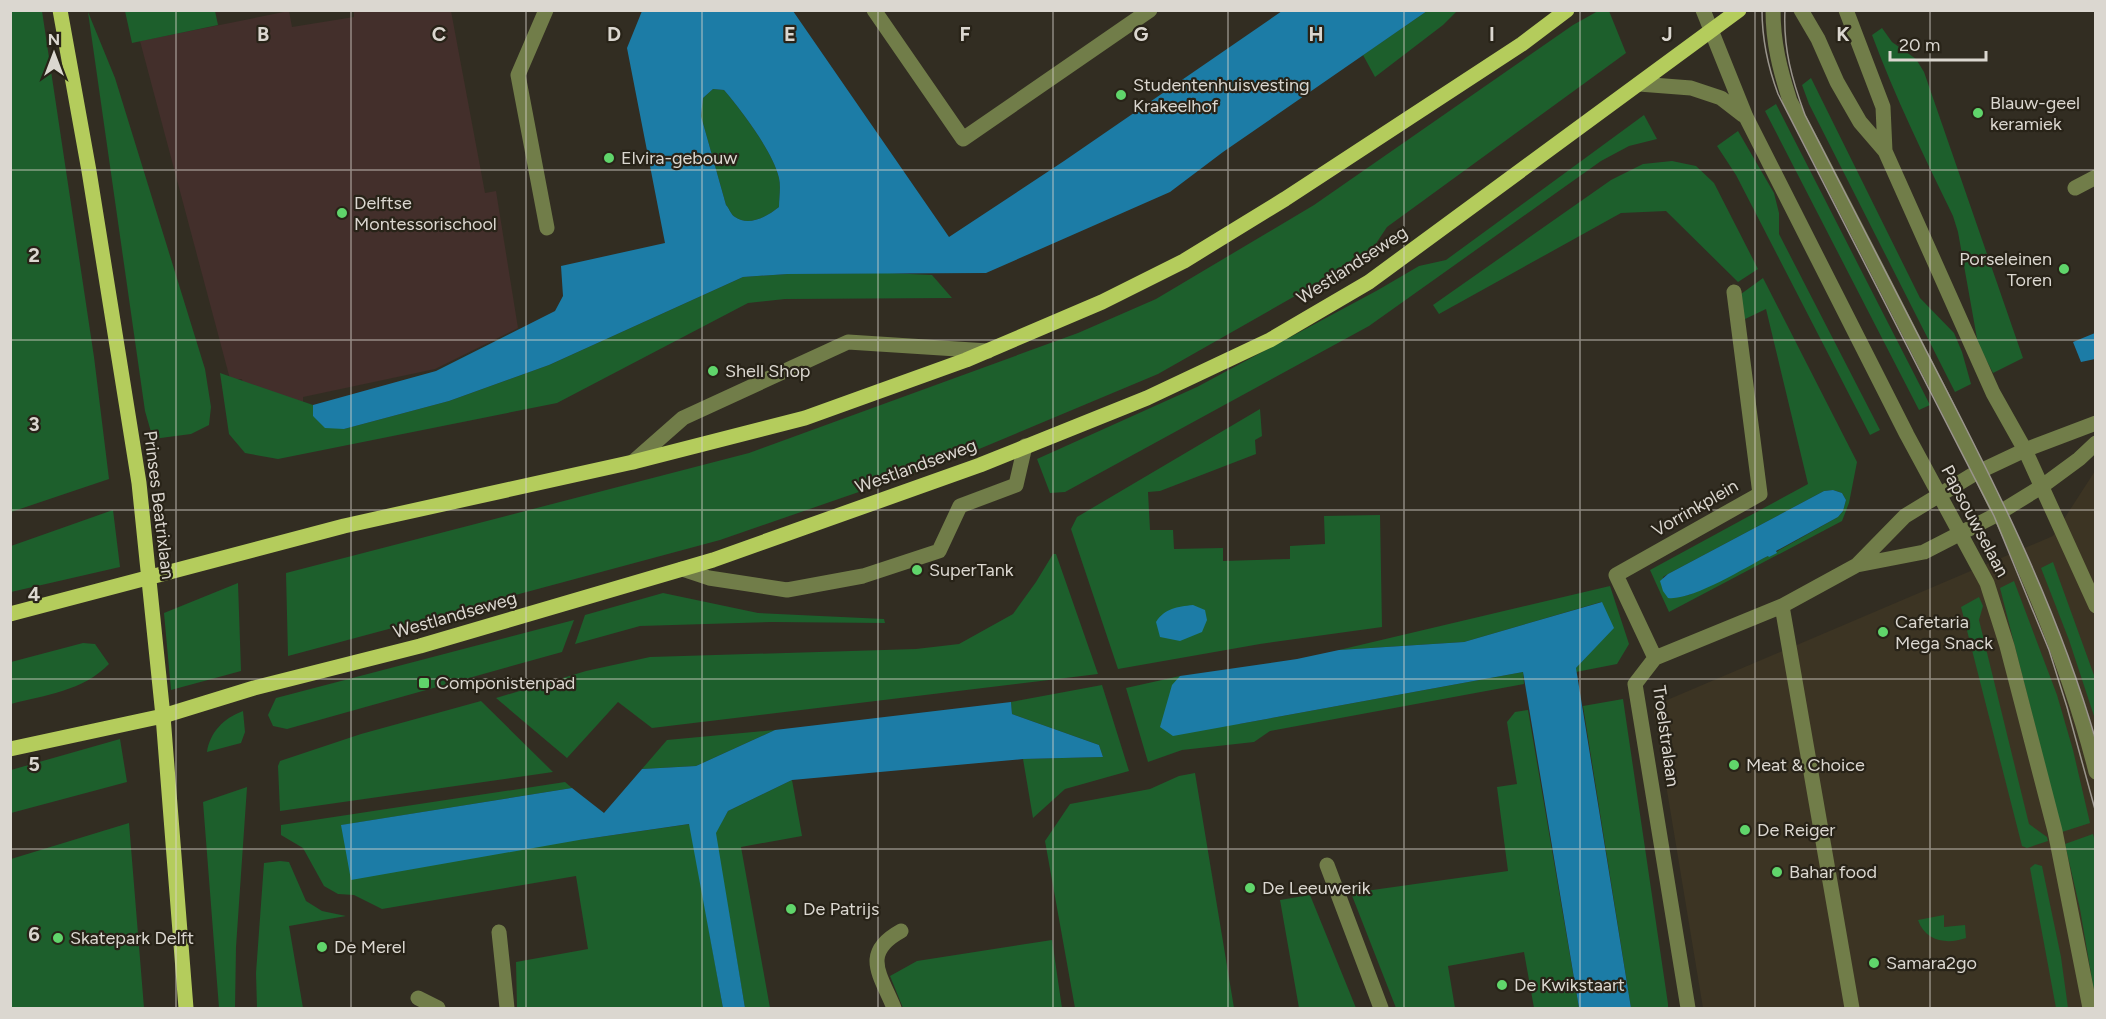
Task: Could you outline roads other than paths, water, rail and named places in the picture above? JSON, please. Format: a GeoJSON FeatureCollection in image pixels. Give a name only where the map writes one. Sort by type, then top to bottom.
{"type":"FeatureCollection","features":[{"type":"Feature","properties":{"kind":"main road","name":"Prinses Beatrixlaan"},"geometry":{"type":"LineString","coordinates":[[60,10],[91,182],[137,472],[163,716],[186,1008]]}},
{"type":"Feature","properties":{"kind":"main road"},"geometry":{"type":"LineString","coordinates":[[10,614],[344,526],[633,462],[805,418],[988,351],[1102,302],[1184,261],[1285,199],[1483,70],[1567,10]]}},
{"type":"Feature","properties":{"kind":"main road","name":"Westlandseweg"},"geometry":{"type":"LineString","coordinates":[[10,749],[163,716],[254,688],[431,642],[713,560],[980,465],[1147,398],[1270,340],[1369,282],[1739,10]]}},
{"type":"Feature","properties":{"kind":"street"},"geometry":{"type":"LineString","coordinates":[[546,10],[518,75],[547,228]]}},
{"type":"Feature","properties":{"kind":"street"},"geometry":{"type":"LineString","coordinates":[[873,10],[963,139],[1150,10]]}},
{"type":"Feature","properties":{"kind":"street","name":"Papsouwselaan"},"geometry":{"type":"LineString","coordinates":[[1703,10],[1746,117],[1987,583],[2007,645],[2058,841],[2090,1008]]}},
{"type":"Feature","properties":{"kind":"street","name":"Papsouwselaan"},"geometry":{"type":"LineString","coordinates":[[1773,10],[1773,34],[1779,66],[1790,101],[2000,512],[2056,649],[2096,772]]}},
{"type":"Feature","properties":{"kind":"street"},"geometry":{"type":"LineString","coordinates":[[1802,10],[1837,82],[1860,122],[1885,151],[1993,393],[2025,450],[2096,606]]}},
{"type":"Feature","properties":{"kind":"street"},"geometry":{"type":"LineString","coordinates":[[1846,10],[1883,107],[1885,151]]}},
{"type":"Feature","properties":{"kind":"street","name":"Papsouwselaan"},"geometry":{"type":"LineString","coordinates":[[1640,84],[1691,88],[1721,98],[1746,117]]}},
{"type":"Feature","properties":{"kind":"street"},"geometry":{"type":"LineString","coordinates":[[2075,188],[2096,177]]}},
{"type":"Feature","properties":{"kind":"street","name":"Vorrinkplein"},"geometry":{"type":"LineString","coordinates":[[1655,658],[1616,575],[1760,494],[1734,292]]}},
{"type":"Feature","properties":{"kind":"street"},"geometry":{"type":"LineString","coordinates":[[633,462],[683,418],[848,342],[988,351]]}},
{"type":"Feature","properties":{"kind":"street"},"geometry":{"type":"LineString","coordinates":[[1655,658],[1782,606],[1857,565],[1905,516],[1981,471],[2025,450],[2096,423]]}},
{"type":"Feature","properties":{"kind":"street"},"geometry":{"type":"LineString","coordinates":[[1857,565],[1924,552],[2000,512],[2041,487],[2079,459],[2096,442]]}},
{"type":"Feature","properties":{"kind":"street"},"geometry":{"type":"LineString","coordinates":[[682,569],[709,578],[787,590],[863,576],[939,550],[960,506],[1016,485],[1025,446]]}},
{"type":"Feature","properties":{"kind":"street"},"geometry":{"type":"LineString","coordinates":[[1782,606],[1852,1008]]}},
{"type":"Feature","properties":{"kind":"street","name":"Troelstralaan"},"geometry":{"type":"LineString","coordinates":[[1655,658],[1635,684],[1688,1008]]}},
{"type":"Feature","properties":{"kind":"street"},"geometry":{"type":"LineString","coordinates":[[1327,865],[1381,1008]]}},
{"type":"Feature","properties":{"kind":"street"},"geometry":{"type":"LineString","coordinates":[[894,1008],[876,960],[879,949],[888,938],[901,930]]}},
{"type":"Feature","properties":{"kind":"street"},"geometry":{"type":"LineString","coordinates":[[500,932],[507,1008]]}},
{"type":"Feature","properties":{"kind":"street"},"geometry":{"type":"LineString","coordinates":[[418,998],[438,1008]]}},
{"type":"Feature","properties":{"kind":"water"},"geometry":{"type":"Polygon","coordinates":[[[642,11],[793,11],[949,237],[1282,11],[1427,11],[1223,152],[1170,192],[986,273],[788,274],[743,277],[549,365],[449,401],[344,429],[325,428],[313,416],[313,405],[436,371],[555,311],[563,296],[561,266],[665,243],[627,48],[642,11]],[[713,89],[703,98],[701,116],[726,205],[735,217],[752,221],[764,217],[779,207],[779,178],[764,144],[724,90],[713,89]]]}},
{"type":"Feature","properties":{"kind":"water"},"geometry":{"type":"Polygon","coordinates":[[[2095,333],[2095,359],[2081,362],[2073,342],[2095,333]]]}},
{"type":"Feature","properties":{"kind":"water"},"geometry":{"type":"Polygon","coordinates":[[[1833,490],[1842,493],[1846,500],[1843,511],[1838,517],[1776,551],[1777,553],[1704,589],[1678,598],[1668,598],[1663,591],[1660,581],[1668,574],[1824,491],[1833,490]]]}},
{"type":"Feature","properties":{"kind":"water"},"geometry":{"type":"Polygon","coordinates":[[[1602,602],[1614,628],[1576,668],[1631,1008],[1579,1008],[1523,672],[1173,736],[1160,727],[1172,685],[1180,676],[1297,659],[1339,650],[1464,642],[1602,602]]]}},
{"type":"Feature","properties":{"kind":"water"},"geometry":{"type":"Polygon","coordinates":[[[1193,605],[1205,610],[1207,620],[1202,632],[1180,641],[1160,637],[1156,622],[1163,614],[1172,609],[1193,605]]]}},
{"type":"Feature","properties":{"kind":"water"},"geometry":{"type":"Polygon","coordinates":[[[1011,702],[1012,714],[1099,745],[1103,757],[1023,759],[792,780],[728,811],[716,833],[745,1008],[723,1008],[689,824],[579,840],[351,880],[341,825],[572,788],[604,813],[642,769],[696,766],[775,730],[1011,702]]]}},
{"type":"Feature","properties":{"kind":"tram line"},"geometry":{"type":"LineString","coordinates":[[1762,10],[1766,53],[1778,94],[1994,516],[2049,650],[2096,813]]}},
{"type":"Feature","properties":{"kind":"tram line"},"geometry":{"type":"LineString","coordinates":[[1785,10],[1785,38],[1789,64],[1805,115],[2003,503],[2064,644],[2096,741]]}},
{"type":"Feature","properties":{"kind":"place","name":"Studentenhuisvesting Krakeelhof"},"geometry":{"type":"Point","coordinates":[1121,95]}},
{"type":"Feature","properties":{"kind":"place","name":"Blauw-geel keramiek"},"geometry":{"type":"Point","coordinates":[1978,113]}},
{"type":"Feature","properties":{"kind":"place","name":"Elvira-gebouw"},"geometry":{"type":"Point","coordinates":[609,158]}},
{"type":"Feature","properties":{"kind":"place","name":"Delftse Montessorischool"},"geometry":{"type":"Point","coordinates":[342,213]}},
{"type":"Feature","properties":{"kind":"place","name":"Porseleinen Toren"},"geometry":{"type":"Point","coordinates":[2064,269]}},
{"type":"Feature","properties":{"kind":"place","name":"Shell Shop"},"geometry":{"type":"Point","coordinates":[713,371]}},
{"type":"Feature","properties":{"kind":"place","name":"SuperTank"},"geometry":{"type":"Point","coordinates":[917,570]}},
{"type":"Feature","properties":{"kind":"place","name":"Cafetaria Mega Snack"},"geometry":{"type":"Point","coordinates":[1883,632]}},
{"type":"Feature","properties":{"kind":"place","name":"Componistenpad"},"geometry":{"type":"Point","coordinates":[424,683]}},
{"type":"Feature","properties":{"kind":"place","name":"Meat & Choice"},"geometry":{"type":"Point","coordinates":[1734,765]}},
{"type":"Feature","properties":{"kind":"place","name":"De Reiger"},"geometry":{"type":"Point","coordinates":[1745,830]}},
{"type":"Feature","properties":{"kind":"place","name":"Bahar food"},"geometry":{"type":"Point","coordinates":[1777,872]}},
{"type":"Feature","properties":{"kind":"place","name":"De Leeuwerik"},"geometry":{"type":"Point","coordinates":[1250,888]}},
{"type":"Feature","properties":{"kind":"place","name":"De Patrijs"},"geometry":{"type":"Point","coordinates":[791,909]}},
{"type":"Feature","properties":{"kind":"place","name":"Skatepark Delft"},"geometry":{"type":"Point","coordinates":[58,938]}},
{"type":"Feature","properties":{"kind":"place","name":"De Merel"},"geometry":{"type":"Point","coordinates":[322,947]}},
{"type":"Feature","properties":{"kind":"place","name":"Samara2go"},"geometry":{"type":"Point","coordinates":[1874,963]}},
{"type":"Feature","properties":{"kind":"place","name":"De Kwikstaart"},"geometry":{"type":"Point","coordinates":[1502,985]}}]}
